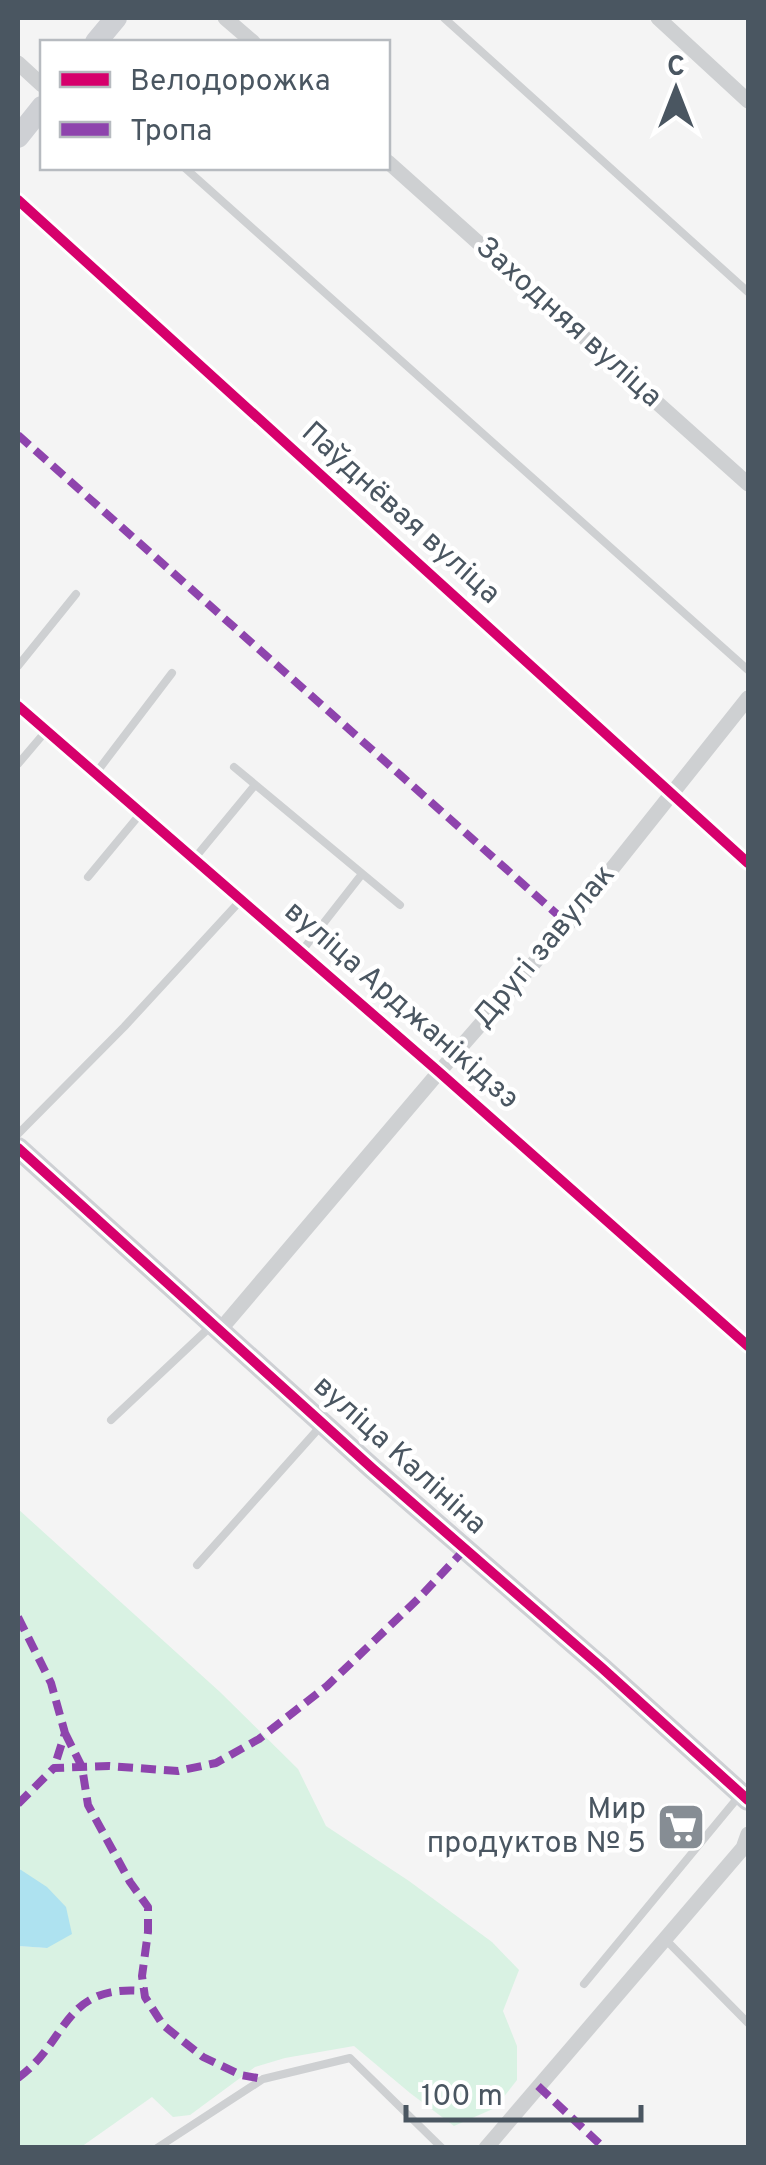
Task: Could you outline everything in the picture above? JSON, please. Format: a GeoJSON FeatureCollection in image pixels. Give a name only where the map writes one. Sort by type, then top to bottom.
{"type":"FeatureCollection","features":[{"type":"Feature","properties":{"kind":"street"},"geometry":{"type":"LineString","coordinates":[[98,40],[116,18]]}},
{"type":"Feature","properties":{"kind":"street"},"geometry":{"type":"LineString","coordinates":[[225,18],[251,40]]}},
{"type":"Feature","properties":{"kind":"street"},"geometry":{"type":"LineString","coordinates":[[658,18],[748,100]]}},
{"type":"Feature","properties":{"kind":"street"},"geometry":{"type":"LineString","coordinates":[[18,64],[40,84]]}},
{"type":"Feature","properties":{"kind":"street"},"geometry":{"type":"LineString","coordinates":[[18,137],[40,110]]}},
{"type":"Feature","properties":{"kind":"street","name":"Заходняя вуліца"},"geometry":{"type":"LineString","coordinates":[[390,164],[748,484]]}},
{"type":"Feature","properties":{"kind":"street","name":"Паўднёвая вуліца"},"geometry":{"type":"LineString","coordinates":[[18,200],[748,864]]}},
{"type":"Feature","properties":{"kind":"street","name":"Другі завулак"},"geometry":{"type":"LineString","coordinates":[[216,1327],[568,924],[748,698]]}},
{"type":"Feature","properties":{"kind":"street","name":"вуліца Арджанікідзэ"},"geometry":{"type":"LineString","coordinates":[[18,706],[748,1346]]}},
{"type":"Feature","properties":{"kind":"street","name":"вуліца Калініна"},"geometry":{"type":"LineString","coordinates":[[18,1148],[323,1424],[745,1796]]}},
{"type":"Feature","properties":{"kind":"street"},"geometry":{"type":"LineString","coordinates":[[486,2148],[743,1848],[748,1834]]}},
{"type":"Feature","properties":{"kind":"lane"},"geometry":{"type":"LineString","coordinates":[[444,18],[748,292]]}},
{"type":"Feature","properties":{"kind":"lane"},"geometry":{"type":"LineString","coordinates":[[187,170],[748,670]]}},
{"type":"Feature","properties":{"kind":"lane"},"geometry":{"type":"LineString","coordinates":[[18,666],[76,594]]}},
{"type":"Feature","properties":{"kind":"lane"},"geometry":{"type":"LineString","coordinates":[[96,774],[172,673]]}},
{"type":"Feature","properties":{"kind":"lane"},"geometry":{"type":"LineString","coordinates":[[18,764],[46,731]]}},
{"type":"Feature","properties":{"kind":"lane"},"geometry":{"type":"LineString","coordinates":[[234,767],[400,906]]}},
{"type":"Feature","properties":{"kind":"lane"},"geometry":{"type":"LineString","coordinates":[[194,859],[255,785]]}},
{"type":"Feature","properties":{"kind":"lane"},"geometry":{"type":"LineString","coordinates":[[88,877],[142,814]]}},
{"type":"Feature","properties":{"kind":"lane"},"geometry":{"type":"LineString","coordinates":[[301,952],[362,874]]}},
{"type":"Feature","properties":{"kind":"lane"},"geometry":{"type":"LineString","coordinates":[[18,1134],[242,900]]}},
{"type":"Feature","properties":{"kind":"lane"},"geometry":{"type":"LineString","coordinates":[[111,1420],[216,1327]]}},
{"type":"Feature","properties":{"kind":"lane"},"geometry":{"type":"LineString","coordinates":[[197,1565],[323,1424]]}},
{"type":"Feature","properties":{"kind":"lane"},"geometry":{"type":"LineString","coordinates":[[584,1984],[745,1796]]}},
{"type":"Feature","properties":{"kind":"lane"},"geometry":{"type":"LineString","coordinates":[[665,1939],[748,2023]]}},
{"type":"Feature","properties":{"kind":"lane"},"geometry":{"type":"LineString","coordinates":[[157,2148],[263,2079],[350,2058],[442,2148]]}},
{"type":"Feature","properties":{"kind":"green space"},"geometry":{"type":"Polygon","coordinates":[[[18,1509],[220,1692],[298,1769],[326,1826],[492,1942],[519,1970],[503,2011],[517,2046],[517,2080],[495,2108],[454,2126],[354,2046],[255,2067],[190,2115],[173,2117],[152,2097],[81,2147],[18,2147],[18,1946],[47,1948],[18,1868],[18,1509]]]}},
{"type":"Feature","properties":{"kind":"water"},"geometry":{"type":"Polygon","coordinates":[[[18,1868],[47,1887],[66,1907],[72,1934],[47,1948],[18,1946],[18,1868]]]}},
{"type":"Feature","properties":{"kind":"marked path"},"geometry":{"type":"LineString","coordinates":[[18,435],[568,924]]}},
{"type":"Feature","properties":{"kind":"marked path"},"geometry":{"type":"LineString","coordinates":[[18,1804],[54,1768],[109,1766],[178,1771],[216,1763],[259,1739],[327,1686],[465,1549]]}},
{"type":"Feature","properties":{"kind":"marked path"},"geometry":{"type":"LineString","coordinates":[[18,1617],[51,1683],[65,1733],[54,1768]]}},
{"type":"Feature","properties":{"kind":"marked path"},"geometry":{"type":"LineString","coordinates":[[65,1733],[82,1767],[88,1805],[148,1907],[142,1976],[145,1997],[163,2025],[203,2057],[241,2075],[263,2079]]}},
{"type":"Feature","properties":{"kind":"marked path"},"geometry":{"type":"LineString","coordinates":[[18,2078],[82,2006],[97,1996],[117,1991],[144,1991]]}},
{"type":"Feature","properties":{"kind":"marked path"},"geometry":{"type":"LineString","coordinates":[[538,2086],[604,2148]]}},
{"type":"Feature","properties":{"kind":"cycle path"},"geometry":{"type":"LineString","coordinates":[[18,200],[748,863]]}},
{"type":"Feature","properties":{"kind":"cycle path"},"geometry":{"type":"LineString","coordinates":[[18,706],[748,1346]]}},
{"type":"Feature","properties":{"kind":"cycle path"},"geometry":{"type":"LineString","coordinates":[[18,1148],[748,1800]]}},
{"type":"Feature","properties":{"kind":"place","name":"Мир продуктов № 5"},"geometry":{"type":"Point","coordinates":[681,1827]}}]}
